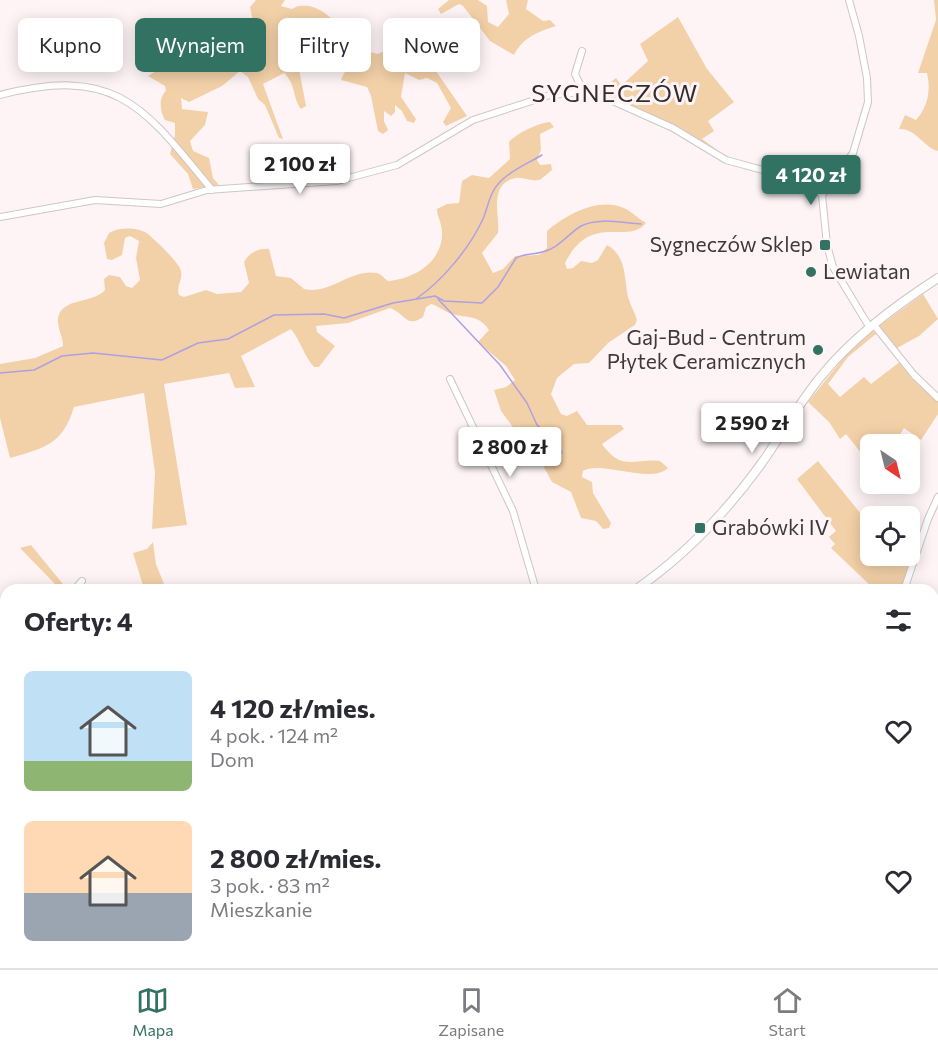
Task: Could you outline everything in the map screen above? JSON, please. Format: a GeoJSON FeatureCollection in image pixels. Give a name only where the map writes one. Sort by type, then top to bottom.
{"type":"FeatureCollection","features":[{"type":"Feature","properties":{"kind":"street"},"geometry":{"type":"LineString","coordinates":[[849,0],[861,44],[868,102],[853,153],[822,195],[827,244],[833,267],[872,327],[914,375],[938,398]]}},
{"type":"Feature","properties":{"kind":"street"},"geometry":{"type":"LineString","coordinates":[[582,51],[575,74],[584,93]]}},
{"type":"Feature","properties":{"kind":"street"},"geometry":{"type":"LineString","coordinates":[[0,95],[34,89],[83,86],[112,92],[151,118],[212,190]]}},
{"type":"Feature","properties":{"kind":"street"},"geometry":{"type":"LineString","coordinates":[[0,217],[94,200],[160,204],[212,190],[337,181],[397,165],[473,120],[550,95],[584,93],[615,102],[660,121],[735,163],[807,182],[822,195]]}},
{"type":"Feature","properties":{"kind":"street"},"geometry":{"type":"LineString","coordinates":[[643,584],[675,559],[710,523],[759,466],[822,374],[852,342],[938,278]]}},
{"type":"Feature","properties":{"kind":"street"},"geometry":{"type":"LineString","coordinates":[[450,379],[513,511],[534,584]]}},
{"type":"Feature","properties":{"kind":"street"},"geometry":{"type":"LineString","coordinates":[[906,584],[938,497]]}},
{"type":"Feature","properties":{"kind":"street"},"geometry":{"type":"LineString","coordinates":[[79,584],[82,581]]}},
{"type":"Feature","properties":{"kind":"shaded area"},"geometry":{"type":"Polygon","coordinates":[[[256,0],[285,0],[281,6],[292,9],[297,6],[308,6],[320,10],[331,18],[278,18],[278,72],[300,72],[306,106],[301,109],[288,77],[284,73],[263,84],[283,139],[279,138],[265,105],[258,99],[248,77],[241,72],[266,72],[266,18],[252,18],[250,7],[256,0]]]}},
{"type":"Feature","properties":{"kind":"shaded area"},"geometry":{"type":"Polygon","coordinates":[[[449,0],[478,0],[487,6],[488,22],[498,27],[509,14],[506,0],[528,0],[526,9],[543,21],[550,20],[556,26],[526,39],[514,55],[490,41],[480,28],[480,18],[472,18],[463,6],[459,4],[441,14],[438,9],[449,0]]]}},
{"type":"Feature","properties":{"kind":"shaded area"},"geometry":{"type":"Polygon","coordinates":[[[934,0],[938,0],[938,151],[910,131],[899,129],[905,115],[916,120],[927,98],[929,86],[927,73],[918,73],[936,20],[934,0]]]}},
{"type":"Feature","properties":{"kind":"shaded area"},"geometry":{"type":"Polygon","coordinates":[[[678,17],[707,69],[734,102],[708,121],[714,131],[702,139],[724,155],[679,127],[587,90],[601,90],[616,78],[621,85],[624,83],[648,61],[640,44],[678,17]]]}},
{"type":"Feature","properties":{"kind":"shaded area"},"geometry":{"type":"Polygon","coordinates":[[[371,52],[378,54],[383,52],[383,72],[437,72],[467,116],[446,126],[443,122],[451,108],[437,83],[427,78],[419,80],[405,73],[401,97],[416,119],[414,123],[407,121],[402,111],[395,105],[395,112],[391,116],[384,111],[384,121],[388,130],[383,134],[378,131],[367,87],[341,80],[345,72],[371,72],[371,52]]]}},
{"type":"Feature","properties":{"kind":"shaded area"},"geometry":{"type":"Polygon","coordinates":[[[154,72],[239,72],[222,86],[189,102],[181,98],[182,109],[208,112],[205,125],[190,141],[193,151],[209,158],[213,178],[219,185],[193,189],[188,174],[170,154],[175,135],[175,123],[165,120],[162,113],[161,101],[166,91],[165,86],[148,76],[154,72]]]}},
{"type":"Feature","properties":{"kind":"shaded area"},"geometry":{"type":"Polygon","coordinates":[[[550,122],[554,127],[540,134],[541,150],[537,160],[540,165],[551,164],[552,170],[540,180],[516,178],[507,181],[502,186],[497,201],[498,233],[482,253],[493,273],[503,269],[515,256],[539,255],[547,248],[547,231],[574,213],[595,206],[606,205],[626,209],[646,223],[629,232],[608,232],[586,238],[575,247],[565,263],[567,269],[573,268],[581,261],[592,263],[598,260],[607,245],[621,261],[628,297],[637,320],[635,325],[608,343],[589,363],[574,364],[557,378],[551,394],[561,414],[567,416],[577,411],[587,425],[621,425],[624,429],[602,444],[609,453],[622,461],[660,461],[668,468],[660,473],[650,474],[602,468],[583,471],[582,477],[592,482],[593,493],[611,523],[609,528],[603,529],[596,521],[581,518],[571,492],[552,482],[534,449],[521,438],[501,411],[494,390],[506,387],[515,380],[506,366],[478,342],[489,330],[476,319],[449,313],[431,304],[426,307],[423,317],[413,321],[409,321],[390,308],[348,323],[316,326],[317,332],[335,346],[319,367],[314,367],[311,363],[291,329],[241,356],[255,387],[235,388],[229,373],[164,384],[187,525],[152,529],[155,473],[144,393],[74,407],[64,429],[51,443],[10,458],[0,418],[0,364],[35,358],[63,346],[58,322],[61,311],[71,304],[100,294],[105,290],[104,279],[109,275],[120,277],[126,286],[132,288],[140,280],[136,258],[139,241],[130,236],[125,238],[122,255],[112,260],[107,259],[104,243],[109,233],[128,229],[148,234],[179,267],[181,274],[178,292],[184,297],[206,290],[217,294],[241,292],[249,283],[244,262],[248,256],[261,249],[269,249],[276,276],[291,278],[304,289],[323,288],[367,272],[378,274],[388,281],[398,280],[426,267],[438,252],[442,232],[437,209],[447,204],[459,203],[462,181],[472,175],[489,178],[510,159],[509,142],[534,126],[550,122]]]}},
{"type":"Feature","properties":{"kind":"shaded area"},"geometry":{"type":"Polygon","coordinates":[[[923,294],[938,319],[919,336],[897,348],[879,326],[923,294]]]}},
{"type":"Feature","properties":{"kind":"shaded area"},"geometry":{"type":"Polygon","coordinates":[[[872,331],[877,333],[848,357],[828,384],[840,397],[864,377],[871,384],[901,361],[938,401],[938,414],[921,440],[920,434],[912,434],[904,428],[900,434],[860,434],[860,452],[846,434],[840,439],[829,422],[808,402],[846,355],[872,331]]]}},
{"type":"Feature","properties":{"kind":"shaded area"},"geometry":{"type":"Polygon","coordinates":[[[818,461],[860,513],[860,566],[910,566],[903,584],[869,584],[831,548],[835,544],[829,537],[836,531],[797,479],[818,461]]]}},
{"type":"Feature","properties":{"kind":"shaded area"},"geometry":{"type":"Polygon","coordinates":[[[153,542],[156,564],[164,584],[142,584],[133,553],[147,549],[153,542]]]}},
{"type":"Feature","properties":{"kind":"shaded area"},"geometry":{"type":"Polygon","coordinates":[[[31,545],[63,584],[54,584],[20,548],[31,545]]]}},
{"type":"Feature","properties":{"kind":"waterway"},"geometry":{"type":"LineString","coordinates":[[416,299],[445,274],[462,254],[482,221],[491,196],[499,183],[514,171],[542,155]]}},
{"type":"Feature","properties":{"kind":"waterway"},"geometry":{"type":"LineString","coordinates":[[0,373],[34,370],[62,356],[93,353],[162,360],[198,343],[228,339],[274,315],[324,314],[344,318],[393,303],[435,296],[444,301],[482,303],[498,287],[516,258],[553,248],[576,229],[588,223],[611,221],[641,224]]}},
{"type":"Feature","properties":{"kind":"waterway"},"geometry":{"type":"LineString","coordinates":[[438,299],[500,365],[527,403],[537,425],[557,443],[562,453]]}},
{"type":"Feature","properties":{"kind":"place","name":"Sygneczów Sklep"},"geometry":{"type":"Point","coordinates":[825,245]}},
{"type":"Feature","properties":{"kind":"place","name":"Lewiatan"},"geometry":{"type":"Point","coordinates":[811,272]}},
{"type":"Feature","properties":{"kind":"place","name":"Gaj-Bud - Centrum Płytek Ceramicznych"},"geometry":{"type":"Point","coordinates":[818,350]}},
{"type":"Feature","properties":{"kind":"place","name":"Grabówki IV"},"geometry":{"type":"Point","coordinates":[700,528]}},
{"type":"Feature","properties":{"kind":"district","name":"SYGNECZÓW"},"geometry":{"type":"Point","coordinates":[615,94]}}]}
